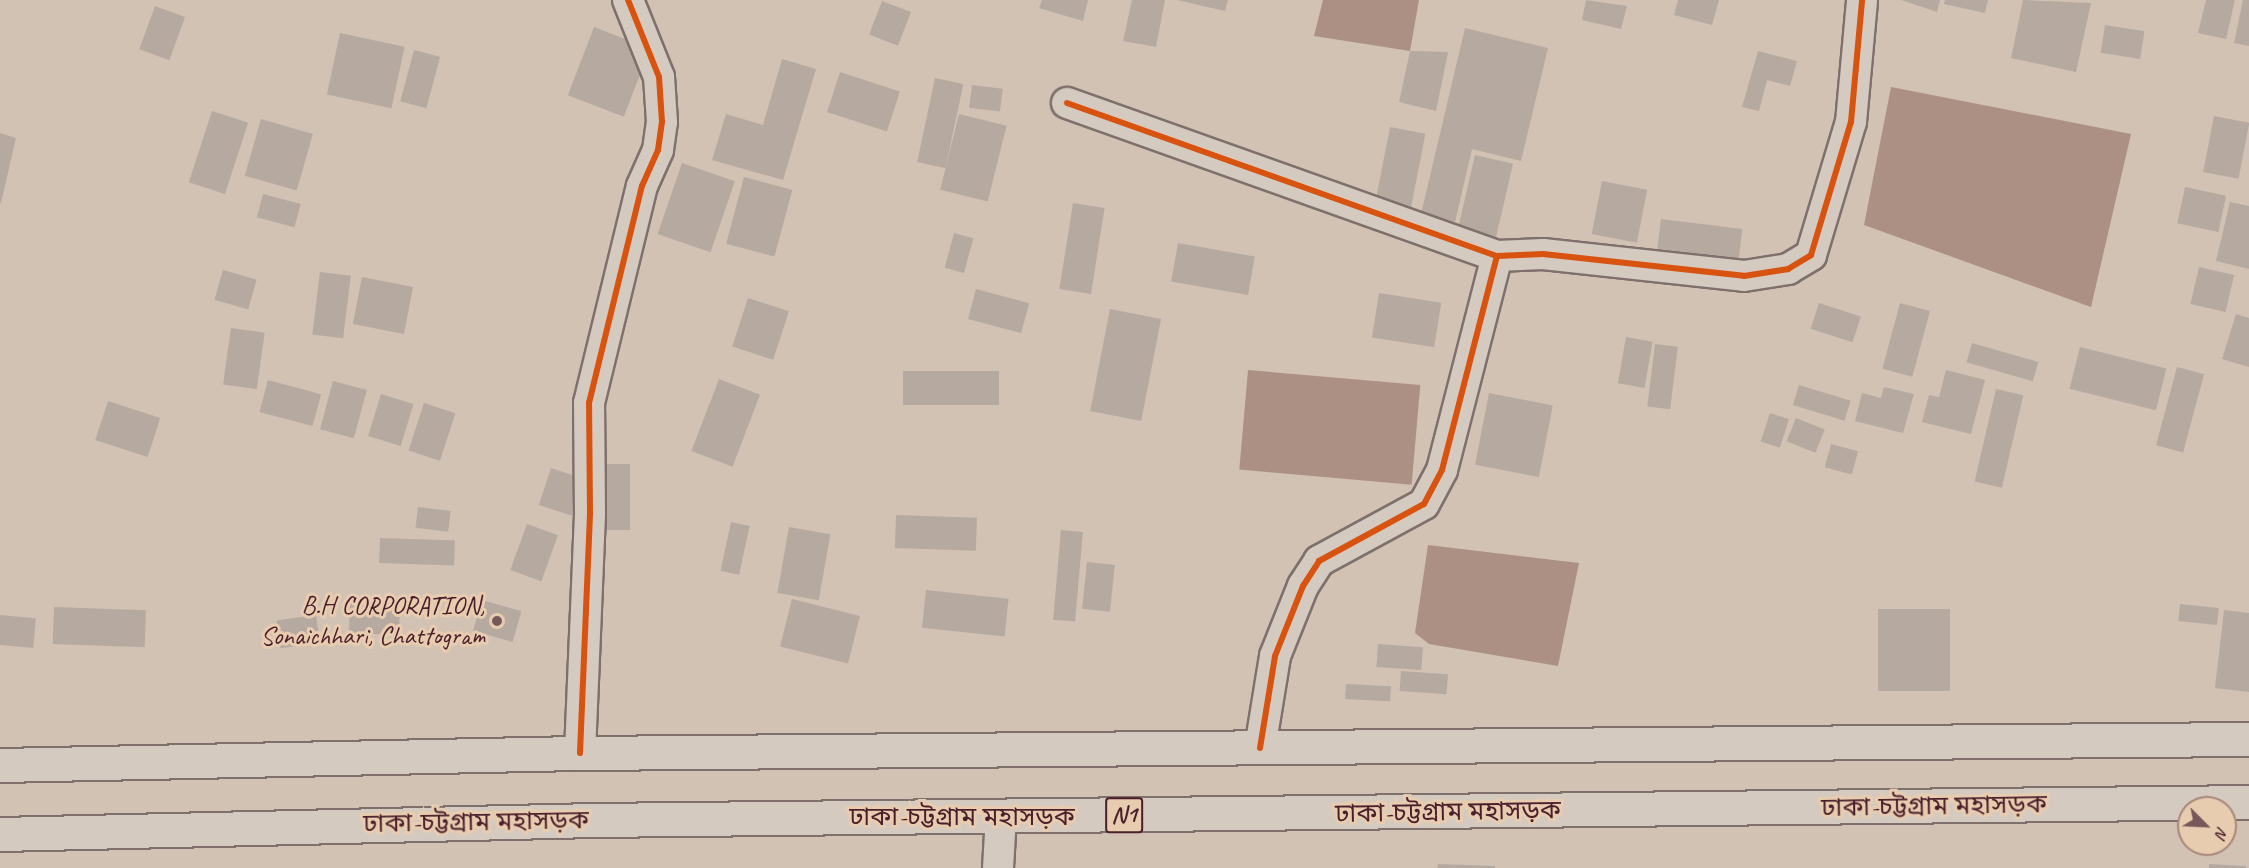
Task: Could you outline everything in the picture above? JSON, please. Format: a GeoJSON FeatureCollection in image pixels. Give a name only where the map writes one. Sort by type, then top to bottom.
{"type":"FeatureCollection","features":[{"type":"Feature","properties":{"kind":"highway"},"geometry":{"type":"LineString","coordinates":[[0,765],[580,753],[2249,739]]}},
{"type":"Feature","properties":{"kind":"highway","name":"ঢাকা-চট্টগ্রাম মহাসড়ক"},"geometry":{"type":"LineString","coordinates":[[0,834],[592,820],[2249,802]]}},
{"type":"Feature","properties":{"kind":"street"},"geometry":{"type":"LineString","coordinates":[[580,753],[590,513],[589,403],[642,186],[658,150],[662,122],[659,77],[628,0]]}},
{"type":"Feature","properties":{"kind":"street"},"geometry":{"type":"LineString","coordinates":[[1067,103],[1497,255],[1543,254],[1744,276],[1788,269],[1811,255],[1851,122],[1862,0]]}},
{"type":"Feature","properties":{"kind":"street"},"geometry":{"type":"LineString","coordinates":[[1260,748],[1275,656],[1303,586],[1319,561],[1424,504],[1442,470],[1497,255]]}},
{"type":"Feature","properties":{"kind":"street"},"geometry":{"type":"LineString","coordinates":[[998,868],[1001,816]]}},
{"type":"Feature","properties":{"kind":"shaded area"},"geometry":{"type":"Polygon","coordinates":[[[1323,0],[1419,0],[1410,51],[1314,36],[1323,0]]]}},
{"type":"Feature","properties":{"kind":"shaded area"},"geometry":{"type":"Polygon","coordinates":[[[1891,87],[2131,134],[2091,307],[1864,225],[1891,87]]]}},
{"type":"Feature","properties":{"kind":"shaded area"},"geometry":{"type":"Polygon","coordinates":[[[1248,370],[1420,385],[1412,485],[1239,470],[1248,370]]]}},
{"type":"Feature","properties":{"kind":"shaded area"},"geometry":{"type":"Polygon","coordinates":[[[1428,545],[1579,563],[1558,666],[1429,644],[1415,633],[1428,545]]]}},
{"type":"Feature","properties":{"kind":"building"},"geometry":{"type":"Polygon","coordinates":[[[1042,0],[1088,0],[1083,21],[1039,8],[1042,0]]]}},
{"type":"Feature","properties":{"kind":"building"},"geometry":{"type":"Polygon","coordinates":[[[1132,0],[1165,0],[1156,47],[1123,41],[1132,0]]]}},
{"type":"Feature","properties":{"kind":"building"},"geometry":{"type":"Polygon","coordinates":[[[1177,0],[1228,0],[1225,11],[1177,0]]]}},
{"type":"Feature","properties":{"kind":"building"},"geometry":{"type":"Polygon","coordinates":[[[1586,0],[1627,6],[1621,29],[1582,20],[1586,0]]]}},
{"type":"Feature","properties":{"kind":"building"},"geometry":{"type":"Polygon","coordinates":[[[1678,0],[1719,0],[1712,25],[1674,15],[1678,0]]]}},
{"type":"Feature","properties":{"kind":"building"},"geometry":{"type":"Polygon","coordinates":[[[1901,0],[1940,0],[1937,12],[1901,0]]]}},
{"type":"Feature","properties":{"kind":"building"},"geometry":{"type":"Polygon","coordinates":[[[1945,0],[1988,0],[1985,13],[1944,4],[1945,0]]]}},
{"type":"Feature","properties":{"kind":"building"},"geometry":{"type":"Polygon","coordinates":[[[2023,0],[2091,3],[2076,72],[2011,58],[2023,0]]]}},
{"type":"Feature","properties":{"kind":"building"},"geometry":{"type":"Polygon","coordinates":[[[2206,0],[2235,0],[2226,39],[2198,33],[2206,0]]]}},
{"type":"Feature","properties":{"kind":"building"},"geometry":{"type":"Polygon","coordinates":[[[2243,0],[2249,0],[2249,46],[2234,43],[2243,0]]]}},
{"type":"Feature","properties":{"kind":"building"},"geometry":{"type":"Polygon","coordinates":[[[882,1],[911,12],[898,46],[869,35],[882,1]]]}},
{"type":"Feature","properties":{"kind":"building"},"geometry":{"type":"Polygon","coordinates":[[[155,6],[185,17],[169,60],[139,49],[155,6]]]}},
{"type":"Feature","properties":{"kind":"building"},"geometry":{"type":"Polygon","coordinates":[[[2105,25],[2145,31],[2140,59],[2101,53],[2105,25]]]}},
{"type":"Feature","properties":{"kind":"building"},"geometry":{"type":"Polygon","coordinates":[[[594,27],[650,49],[624,117],[568,95],[594,27]]]}},
{"type":"Feature","properties":{"kind":"building"},"geometry":{"type":"Polygon","coordinates":[[[1465,28],[1548,48],[1521,161],[1472,149],[1455,222],[1421,214],[1465,28]]]}},
{"type":"Feature","properties":{"kind":"building"},"geometry":{"type":"Polygon","coordinates":[[[340,33],[405,47],[391,108],[327,95],[340,33]]]}},
{"type":"Feature","properties":{"kind":"building"},"geometry":{"type":"Polygon","coordinates":[[[414,50],[440,57],[426,108],[400,101],[414,50]]]}},
{"type":"Feature","properties":{"kind":"building"},"geometry":{"type":"Polygon","coordinates":[[[1410,51],[1448,52],[1436,111],[1399,102],[1410,51]]]}},
{"type":"Feature","properties":{"kind":"building"},"geometry":{"type":"Polygon","coordinates":[[[1758,51],[1797,61],[1790,86],[1767,80],[1759,111],[1742,107],[1758,51]]]}},
{"type":"Feature","properties":{"kind":"building"},"geometry":{"type":"Polygon","coordinates":[[[782,59],[816,69],[783,180],[712,160],[726,114],[763,125],[782,59]]]}},
{"type":"Feature","properties":{"kind":"building"},"geometry":{"type":"Polygon","coordinates":[[[840,72],[900,91],[887,131],[827,112],[840,72]]]}},
{"type":"Feature","properties":{"kind":"building"},"geometry":{"type":"Polygon","coordinates":[[[935,78],[963,84],[945,168],[917,162],[935,78]]]}},
{"type":"Feature","properties":{"kind":"building"},"geometry":{"type":"Polygon","coordinates":[[[972,85],[1003,89],[1000,112],[969,108],[972,85]]]}},
{"type":"Feature","properties":{"kind":"building"},"geometry":{"type":"Polygon","coordinates":[[[212,111],[248,123],[225,194],[189,182],[212,111]]]}},
{"type":"Feature","properties":{"kind":"building"},"geometry":{"type":"Polygon","coordinates":[[[959,114],[1007,126],[988,202],[940,190],[959,114]]]}},
{"type":"Feature","properties":{"kind":"building"},"geometry":{"type":"Polygon","coordinates":[[[2214,116],[2249,123],[2238,179],[2203,172],[2214,116]]]}},
{"type":"Feature","properties":{"kind":"building"},"geometry":{"type":"Polygon","coordinates":[[[261,119],[313,134],[297,191],[245,176],[261,119]]]}},
{"type":"Feature","properties":{"kind":"building"},"geometry":{"type":"Polygon","coordinates":[[[1390,127],[1425,134],[1410,210],[1375,204],[1390,127]]]}},
{"type":"Feature","properties":{"kind":"building"},"geometry":{"type":"Polygon","coordinates":[[[0,133],[16,138],[1,203],[0,203],[0,133]]]}},
{"type":"Feature","properties":{"kind":"building"},"geometry":{"type":"Polygon","coordinates":[[[1475,155],[1513,164],[1495,240],[1457,231],[1475,155]]]}},
{"type":"Feature","properties":{"kind":"building"},"geometry":{"type":"Polygon","coordinates":[[[682,163],[735,181],[711,252],[658,234],[682,163]]]}},
{"type":"Feature","properties":{"kind":"building"},"geometry":{"type":"Polygon","coordinates":[[[744,177],[792,190],[774,257],[726,244],[744,177]]]}},
{"type":"Feature","properties":{"kind":"building"},"geometry":{"type":"Polygon","coordinates":[[[1602,181],[1647,190],[1637,243],[1592,234],[1602,181]]]}},
{"type":"Feature","properties":{"kind":"building"},"geometry":{"type":"Polygon","coordinates":[[[2185,187],[2226,196],[2218,232],[2177,223],[2185,187]]]}},
{"type":"Feature","properties":{"kind":"building"},"geometry":{"type":"Polygon","coordinates":[[[263,194],[301,204],[294,227],[257,217],[263,194]]]}},
{"type":"Feature","properties":{"kind":"building"},"geometry":{"type":"Polygon","coordinates":[[[2230,202],[2249,206],[2249,269],[2216,261],[2230,202]]]}},
{"type":"Feature","properties":{"kind":"building"},"geometry":{"type":"Polygon","coordinates":[[[1073,203],[1105,208],[1091,294],[1059,289],[1073,203]]]}},
{"type":"Feature","properties":{"kind":"building"},"geometry":{"type":"Polygon","coordinates":[[[1661,219],[1742,229],[1739,259],[1657,249],[1661,219]]]}},
{"type":"Feature","properties":{"kind":"building"},"geometry":{"type":"Polygon","coordinates":[[[954,233],[973,238],[964,273],[945,268],[954,233]]]}},
{"type":"Feature","properties":{"kind":"building"},"geometry":{"type":"Polygon","coordinates":[[[1178,243],[1255,257],[1248,295],[1171,281],[1178,243]]]}},
{"type":"Feature","properties":{"kind":"building"},"geometry":{"type":"Polygon","coordinates":[[[2199,267],[2234,275],[2226,312],[2190,304],[2199,267]]]}},
{"type":"Feature","properties":{"kind":"building"},"geometry":{"type":"Polygon","coordinates":[[[223,270],[257,280],[248,309],[214,300],[223,270]]]}},
{"type":"Feature","properties":{"kind":"building"},"geometry":{"type":"Polygon","coordinates":[[[320,272],[351,276],[343,338],[312,335],[320,272]]]}},
{"type":"Feature","properties":{"kind":"building"},"geometry":{"type":"Polygon","coordinates":[[[362,277],[413,287],[404,334],[353,324],[362,277]]]}},
{"type":"Feature","properties":{"kind":"building"},"geometry":{"type":"Polygon","coordinates":[[[976,289],[1029,303],[1021,333],[968,319],[976,289]]]}},
{"type":"Feature","properties":{"kind":"building"},"geometry":{"type":"Polygon","coordinates":[[[1379,293],[1441,303],[1434,347],[1372,337],[1379,293]]]}},
{"type":"Feature","properties":{"kind":"building"},"geometry":{"type":"Polygon","coordinates":[[[748,298],[789,311],[773,360],[732,347],[748,298]]]}},
{"type":"Feature","properties":{"kind":"building"},"geometry":{"type":"Polygon","coordinates":[[[1819,303],[1861,317],[1853,342],[1811,329],[1819,303]]]}},
{"type":"Feature","properties":{"kind":"building"},"geometry":{"type":"Polygon","coordinates":[[[1900,303],[1930,311],[1912,377],[1882,369],[1900,303]]]}},
{"type":"Feature","properties":{"kind":"building"},"geometry":{"type":"Polygon","coordinates":[[[1110,309],[1161,319],[1141,421],[1090,411],[1110,309]]]}},
{"type":"Feature","properties":{"kind":"building"},"geometry":{"type":"Polygon","coordinates":[[[2236,314],[2249,318],[2249,367],[2222,359],[2236,314]]]}},
{"type":"Feature","properties":{"kind":"building"},"geometry":{"type":"Polygon","coordinates":[[[231,328],[265,333],[257,389],[223,384],[231,328]]]}},
{"type":"Feature","properties":{"kind":"building"},"geometry":{"type":"Polygon","coordinates":[[[1626,337],[1653,342],[1644,388],[1618,383],[1626,337]]]}},
{"type":"Feature","properties":{"kind":"building"},"geometry":{"type":"Polygon","coordinates":[[[1972,343],[2038,362],[2033,381],[1966,362],[1972,343]]]}},
{"type":"Feature","properties":{"kind":"building"},"geometry":{"type":"Polygon","coordinates":[[[1655,344],[1678,347],[1670,409],[1647,407],[1655,344]]]}},
{"type":"Feature","properties":{"kind":"building"},"geometry":{"type":"Polygon","coordinates":[[[2080,347],[2166,369],[2156,410],[2070,389],[2080,347]]]}},
{"type":"Feature","properties":{"kind":"building"},"geometry":{"type":"Polygon","coordinates":[[[2177,367],[2204,374],[2183,452],[2156,445],[2177,367]]]}},
{"type":"Feature","properties":{"kind":"building"},"geometry":{"type":"Polygon","coordinates":[[[1946,370],[1985,380],[1971,434],[1922,422],[1929,395],[1939,397],[1946,370]]]}},
{"type":"Feature","properties":{"kind":"building"},"geometry":{"type":"Polygon","coordinates":[[[903,371],[999,371],[999,405],[903,405],[903,371]]]}},
{"type":"Feature","properties":{"kind":"building"},"geometry":{"type":"Polygon","coordinates":[[[719,379],[760,395],[732,467],[691,451],[719,379]]]}},
{"type":"Feature","properties":{"kind":"building"},"geometry":{"type":"Polygon","coordinates":[[[268,380],[321,394],[313,426],[259,412],[268,380]]]}},
{"type":"Feature","properties":{"kind":"building"},"geometry":{"type":"Polygon","coordinates":[[[333,381],[367,390],[354,438],[320,429],[333,381]]]}},
{"type":"Feature","properties":{"kind":"building"},"geometry":{"type":"Polygon","coordinates":[[[1799,385],[1851,401],[1845,421],[1793,405],[1799,385]]]}},
{"type":"Feature","properties":{"kind":"building"},"geometry":{"type":"Polygon","coordinates":[[[1884,387],[1914,394],[1903,433],[1855,421],[1862,393],[1881,398],[1884,387]]]}},
{"type":"Feature","properties":{"kind":"building"},"geometry":{"type":"Polygon","coordinates":[[[1996,389],[2023,395],[2002,488],[1975,482],[1996,389]]]}},
{"type":"Feature","properties":{"kind":"building"},"geometry":{"type":"Polygon","coordinates":[[[1489,393],[1553,405],[1539,477],[1475,465],[1489,393]]]}},
{"type":"Feature","properties":{"kind":"building"},"geometry":{"type":"Polygon","coordinates":[[[381,394],[414,404],[401,446],[368,436],[381,394]]]}},
{"type":"Feature","properties":{"kind":"building"},"geometry":{"type":"Polygon","coordinates":[[[108,401],[160,418],[148,457],[95,440],[108,401]]]}},
{"type":"Feature","properties":{"kind":"building"},"geometry":{"type":"Polygon","coordinates":[[[424,403],[455,413],[440,461],[409,451],[424,403]]]}},
{"type":"Feature","properties":{"kind":"building"},"geometry":{"type":"Polygon","coordinates":[[[1770,413],[1789,419],[1780,448],[1761,442],[1770,413]]]}},
{"type":"Feature","properties":{"kind":"building"},"geometry":{"type":"Polygon","coordinates":[[[1796,418],[1825,430],[1815,453],[1787,441],[1796,418]]]}},
{"type":"Feature","properties":{"kind":"building"},"geometry":{"type":"Polygon","coordinates":[[[1831,444],[1858,451],[1852,474],[1825,467],[1831,444]]]}},
{"type":"Feature","properties":{"kind":"building"},"geometry":{"type":"Polygon","coordinates":[[[597,464],[630,464],[630,530],[597,530],[597,464]]]}},
{"type":"Feature","properties":{"kind":"building"},"geometry":{"type":"Polygon","coordinates":[[[551,468],[587,480],[575,517],[539,505],[551,468]]]}},
{"type":"Feature","properties":{"kind":"building"},"geometry":{"type":"Polygon","coordinates":[[[418,507],[451,511],[448,532],[415,528],[418,507]]]}},
{"type":"Feature","properties":{"kind":"building"},"geometry":{"type":"Polygon","coordinates":[[[896,515],[977,518],[976,551],[895,548],[896,515]]]}},
{"type":"Feature","properties":{"kind":"building"},"geometry":{"type":"Polygon","coordinates":[[[731,522],[750,526],[739,575],[721,571],[731,522]]]}},
{"type":"Feature","properties":{"kind":"building"},"geometry":{"type":"Polygon","coordinates":[[[527,524],[558,535],[541,581],[510,570],[527,524]]]}},
{"type":"Feature","properties":{"kind":"building"},"geometry":{"type":"Polygon","coordinates":[[[789,527],[830,534],[819,600],[777,593],[789,527]]]}},
{"type":"Feature","properties":{"kind":"building"},"geometry":{"type":"Polygon","coordinates":[[[1061,530],[1083,532],[1075,622],[1053,620],[1061,530]]]}},
{"type":"Feature","properties":{"kind":"building"},"geometry":{"type":"Polygon","coordinates":[[[380,538],[455,541],[454,566],[379,563],[380,538]]]}},
{"type":"Feature","properties":{"kind":"building"},"geometry":{"type":"Polygon","coordinates":[[[1087,562],[1115,565],[1110,612],[1082,609],[1087,562]]]}},
{"type":"Feature","properties":{"kind":"building"},"geometry":{"type":"Polygon","coordinates":[[[926,590],[1009,599],[1005,636],[922,628],[926,590]]]}},
{"type":"Feature","properties":{"kind":"building"},"geometry":{"type":"Polygon","coordinates":[[[792,599],[860,616],[848,663],[780,647],[792,599]]]}},
{"type":"Feature","properties":{"kind":"building","name":"B.H CORPORATION, Sonaichhari, Chattogram"},"geometry":{"type":"Polygon","coordinates":[[[482,600],[521,611],[513,642],[473,631],[482,600]]]}},
{"type":"Feature","properties":{"kind":"building"},"geometry":{"type":"Polygon","coordinates":[[[350,602],[400,604],[399,635],[349,633],[350,602]]]}},
{"type":"Feature","properties":{"kind":"building"},"geometry":{"type":"Polygon","coordinates":[[[2180,604],[2219,608],[2217,625],[2178,621],[2180,604]]]}},
{"type":"Feature","properties":{"kind":"building"},"geometry":{"type":"Polygon","coordinates":[[[54,607],[146,610],[145,647],[53,644],[54,607]]]}},
{"type":"Feature","properties":{"kind":"building"},"geometry":{"type":"Polygon","coordinates":[[[1878,609],[1950,609],[1950,691],[1878,691],[1878,609]]]}},
{"type":"Feature","properties":{"kind":"building"},"geometry":{"type":"Polygon","coordinates":[[[2224,610],[2249,613],[2249,692],[2215,688],[2224,610]]]}},
{"type":"Feature","properties":{"kind":"building"},"geometry":{"type":"Polygon","coordinates":[[[0,615],[36,618],[33,648],[0,645],[0,615]]]}},
{"type":"Feature","properties":{"kind":"building"},"geometry":{"type":"Polygon","coordinates":[[[316,615],[320,643],[280,648],[276,621],[316,615]]]}},
{"type":"Feature","properties":{"kind":"building"},"geometry":{"type":"Polygon","coordinates":[[[1378,644],[1423,647],[1421,670],[1376,667],[1378,644]]]}},
{"type":"Feature","properties":{"kind":"building"},"geometry":{"type":"Polygon","coordinates":[[[1401,671],[1448,674],[1446,694],[1400,691],[1401,671]]]}},
{"type":"Feature","properties":{"kind":"building"},"geometry":{"type":"Polygon","coordinates":[[[1346,684],[1391,686],[1390,701],[1345,699],[1346,684]]]}},
{"type":"Feature","properties":{"kind":"building"},"geometry":{"type":"Polygon","coordinates":[[[1438,864],[1495,866],[1495,868],[1437,868],[1438,864]]]}},
{"type":"Feature","properties":{"kind":"building"},"geometry":{"type":"Polygon","coordinates":[[[2209,864],[2246,866],[2246,868],[2209,868],[2209,864]]]}},
{"type":"Feature","properties":{"kind":"cycle path"},"geometry":{"type":"LineString","coordinates":[[580,753],[590,513],[589,403],[642,186],[658,150],[662,122],[659,77],[628,0]]}},
{"type":"Feature","properties":{"kind":"cycle path"},"geometry":{"type":"LineString","coordinates":[[1260,748],[1275,656],[1303,586],[1319,561],[1424,504],[1442,470],[1497,256],[1543,254],[1744,276],[1788,269],[1811,255],[1851,122],[1862,0]]}},
{"type":"Feature","properties":{"kind":"cycle path"},"geometry":{"type":"LineString","coordinates":[[1067,103],[1497,256]]}},
{"type":"Feature","properties":{"kind":"place","name":"B.H CORPORATION, Sonaichhari, Chattogram"},"geometry":{"type":"Point","coordinates":[497,621]}}]}
